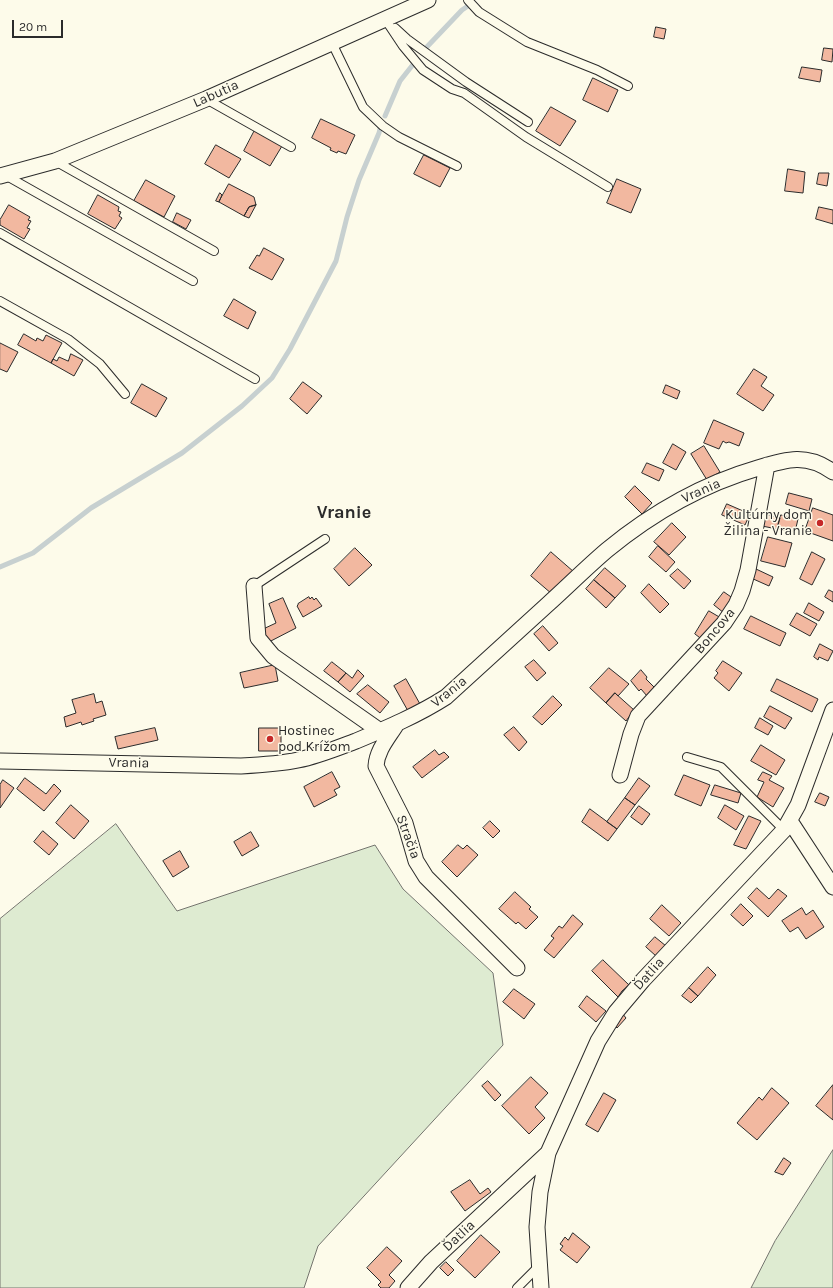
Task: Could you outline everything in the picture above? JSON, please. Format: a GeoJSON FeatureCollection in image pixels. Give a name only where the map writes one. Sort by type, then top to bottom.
{"type":"FeatureCollection","features":[{"type":"Feature","properties":{"kind":"street","name":"Labutia"},"geometry":{"type":"LineString","coordinates":[[2,176],[55,161],[206,99],[428,0]]}},
{"type":"Feature","properties":{"kind":"street","name":"Vrania"},"geometry":{"type":"LineString","coordinates":[[0,761],[241,766],[275,764],[323,754],[396,725],[446,697],[607,550],[635,529],[682,498],[746,471],[766,465],[798,459],[812,460],[833,472]]}},
{"type":"Feature","properties":{"kind":"street","name":"Boncova"},"geometry":{"type":"LineString","coordinates":[[620,775],[631,734],[638,716],[724,623],[736,606],[748,570],[766,465]]}},
{"type":"Feature","properties":{"kind":"street"},"geometry":{"type":"LineString","coordinates":[[254,586],[258,638],[273,656],[380,731]]}},
{"type":"Feature","properties":{"kind":"street","name":"Ďatlia"},"geometry":{"type":"LineString","coordinates":[[541,1288],[538,1220],[540,1192],[548,1153],[598,1041],[616,1012],[643,980],[787,825],[798,805],[833,710]]}},
{"type":"Feature","properties":{"kind":"street","name":"Stračia"},"geometry":{"type":"LineString","coordinates":[[396,725],[380,750],[377,757],[376,766],[405,823],[416,861],[426,877],[517,968]]}},
{"type":"Feature","properties":{"kind":"street"},"geometry":{"type":"LineString","coordinates":[[787,825],[833,887]]}},
{"type":"Feature","properties":{"kind":"street","name":"Ďatlia"},"geometry":{"type":"LineString","coordinates":[[408,1288],[431,1262],[548,1153]]}},
{"type":"Feature","properties":{"kind":"lane"},"geometry":{"type":"LineString","coordinates":[[468,0],[479,12],[527,42],[597,70],[628,86]]}},
{"type":"Feature","properties":{"kind":"lane"},"geometry":{"type":"LineString","coordinates":[[385,19],[407,39],[466,82],[528,122]]}},
{"type":"Feature","properties":{"kind":"lane"},"geometry":{"type":"LineString","coordinates":[[385,19],[403,46],[423,70],[452,89],[464,93],[526,137],[608,187]]}},
{"type":"Feature","properties":{"kind":"lane"},"geometry":{"type":"LineString","coordinates":[[332,43],[363,107],[383,126],[399,137],[457,166]]}},
{"type":"Feature","properties":{"kind":"lane"},"geometry":{"type":"LineString","coordinates":[[206,99],[291,147]]}},
{"type":"Feature","properties":{"kind":"lane"},"geometry":{"type":"LineString","coordinates":[[55,161],[214,251]]}},
{"type":"Feature","properties":{"kind":"lane"},"geometry":{"type":"LineString","coordinates":[[2,176],[192,281]]}},
{"type":"Feature","properties":{"kind":"lane"},"geometry":{"type":"LineString","coordinates":[[0,232],[255,379]]}},
{"type":"Feature","properties":{"kind":"lane"},"geometry":{"type":"LineString","coordinates":[[0,301],[68,339],[100,364],[125,394]]}},
{"type":"Feature","properties":{"kind":"lane"},"geometry":{"type":"LineString","coordinates":[[254,586],[325,539]]}},
{"type":"Feature","properties":{"kind":"lane"},"geometry":{"type":"LineString","coordinates":[[687,757],[720,767],[787,825]]}},
{"type":"Feature","properties":{"kind":"lane"},"geometry":{"type":"LineString","coordinates":[[517,1288],[539,1266]]}},
{"type":"Feature","properties":{"kind":"green space"},"geometry":{"type":"Polygon","coordinates":[[[116,824],[177,911],[375,845],[403,889],[493,973],[503,1045],[318,1246],[304,1288],[0,1288],[0,919],[116,824]]]}},
{"type":"Feature","properties":{"kind":"green space"},"geometry":{"type":"Polygon","coordinates":[[[833,1150],[833,1288],[751,1288],[775,1241],[833,1150]]]}},
{"type":"Feature","properties":{"kind":"building"},"geometry":{"type":"Polygon","coordinates":[[[656,27],[666,29],[664,39],[654,37],[656,27]]]}},
{"type":"Feature","properties":{"kind":"building"},"geometry":{"type":"Polygon","coordinates":[[[824,48],[833,49],[832,62],[822,60],[824,48]]]}},
{"type":"Feature","properties":{"kind":"building"},"geometry":{"type":"Polygon","coordinates":[[[802,67],[822,70],[820,82],[799,78],[802,67]]]}},
{"type":"Feature","properties":{"kind":"building"},"geometry":{"type":"Polygon","coordinates":[[[593,78],[618,90],[608,112],[583,100],[593,78]]]}},
{"type":"Feature","properties":{"kind":"building"},"geometry":{"type":"Polygon","coordinates":[[[551,107],[576,121],[560,146],[536,131],[551,107]]]}},
{"type":"Feature","properties":{"kind":"building"},"geometry":{"type":"Polygon","coordinates":[[[321,119],[355,135],[346,154],[338,151],[337,153],[330,150],[331,148],[312,138],[321,119]]]}},
{"type":"Feature","properties":{"kind":"building"},"geometry":{"type":"Polygon","coordinates":[[[255,130],[282,146],[270,166],[244,151],[255,130]]]}},
{"type":"Feature","properties":{"kind":"building"},"geometry":{"type":"Polygon","coordinates":[[[216,145],[241,159],[229,178],[205,164],[216,145]]]}},
{"type":"Feature","properties":{"kind":"building"},"geometry":{"type":"Polygon","coordinates":[[[424,155],[450,168],[440,187],[414,174],[424,155]]]}},
{"type":"Feature","properties":{"kind":"building"},"geometry":{"type":"Polygon","coordinates":[[[788,169],[805,172],[803,193],[785,191],[788,169]]]}},
{"type":"Feature","properties":{"kind":"building"},"geometry":{"type":"Polygon","coordinates":[[[819,173],[829,173],[827,186],[817,184],[819,173]]]}},
{"type":"Feature","properties":{"kind":"building"},"geometry":{"type":"Polygon","coordinates":[[[617,179],[641,189],[631,213],[607,203],[617,179]]]}},
{"type":"Feature","properties":{"kind":"building"},"geometry":{"type":"Polygon","coordinates":[[[146,180],[175,196],[164,217],[134,201],[146,180]]]}},
{"type":"Feature","properties":{"kind":"building"},"geometry":{"type":"Polygon","coordinates":[[[229,184],[254,197],[256,205],[249,207],[244,216],[219,202],[229,184]]]}},
{"type":"Feature","properties":{"kind":"building"},"geometry":{"type":"Polygon","coordinates":[[[220,193],[222,195],[219,202],[216,201],[220,193]]]}},
{"type":"Feature","properties":{"kind":"building"},"geometry":{"type":"Polygon","coordinates":[[[98,195],[119,207],[118,211],[121,212],[119,216],[122,218],[115,229],[88,214],[98,195]]]}},
{"type":"Feature","properties":{"kind":"building"},"geometry":{"type":"Polygon","coordinates":[[[9,205],[30,217],[28,220],[31,221],[27,228],[30,229],[24,239],[0,225],[0,220],[9,205]]]}},
{"type":"Feature","properties":{"kind":"building"},"geometry":{"type":"Polygon","coordinates":[[[256,205],[249,218],[244,216],[249,207],[256,205]]]}},
{"type":"Feature","properties":{"kind":"building"},"geometry":{"type":"Polygon","coordinates":[[[819,207],[833,210],[833,224],[816,219],[819,207]]]}},
{"type":"Feature","properties":{"kind":"building"},"geometry":{"type":"Polygon","coordinates":[[[177,213],[191,220],[186,229],[173,222],[177,213]]]}},
{"type":"Feature","properties":{"kind":"building"},"geometry":{"type":"Polygon","coordinates":[[[264,248],[284,259],[272,280],[249,268],[257,255],[259,256],[264,248]]]}},
{"type":"Feature","properties":{"kind":"building"},"geometry":{"type":"Polygon","coordinates":[[[234,299],[256,312],[248,329],[224,316],[234,299]]]}},
{"type":"Feature","properties":{"kind":"building"},"geometry":{"type":"Polygon","coordinates":[[[24,334],[36,341],[37,338],[43,341],[46,335],[62,343],[51,363],[18,345],[24,334]]]}},
{"type":"Feature","properties":{"kind":"building"},"geometry":{"type":"Polygon","coordinates":[[[0,343],[18,352],[7,372],[0,369],[0,343]]]}},
{"type":"Feature","properties":{"kind":"building"},"geometry":{"type":"Polygon","coordinates":[[[71,354],[83,360],[74,376],[51,363],[53,359],[57,361],[59,357],[68,361],[71,354]]]}},
{"type":"Feature","properties":{"kind":"building"},"geometry":{"type":"Polygon","coordinates":[[[754,369],[767,377],[761,386],[774,395],[763,411],[737,394],[754,369]]]}},
{"type":"Feature","properties":{"kind":"building"},"geometry":{"type":"Polygon","coordinates":[[[303,382],[322,396],[307,414],[290,399],[303,382]]]}},
{"type":"Feature","properties":{"kind":"building"},"geometry":{"type":"Polygon","coordinates":[[[142,384],[167,398],[156,417],[131,403],[142,384]]]}},
{"type":"Feature","properties":{"kind":"building"},"geometry":{"type":"Polygon","coordinates":[[[666,385],[680,391],[677,399],[663,393],[666,385]]]}},
{"type":"Feature","properties":{"kind":"building"},"geometry":{"type":"Polygon","coordinates":[[[714,420],[744,433],[739,446],[723,441],[719,449],[704,443],[714,420]]]}},
{"type":"Feature","properties":{"kind":"building"},"geometry":{"type":"Polygon","coordinates":[[[673,444],[686,452],[676,470],[663,463],[673,444]]]}},
{"type":"Feature","properties":{"kind":"building"},"geometry":{"type":"Polygon","coordinates":[[[704,446],[720,472],[707,480],[691,454],[704,446]]]}},
{"type":"Feature","properties":{"kind":"building"},"geometry":{"type":"Polygon","coordinates":[[[647,463],[664,470],[659,481],[642,473],[647,463]]]}},
{"type":"Feature","properties":{"kind":"building"},"geometry":{"type":"Polygon","coordinates":[[[635,486],[652,503],[642,514],[625,497],[635,486]]]}},
{"type":"Feature","properties":{"kind":"building"},"geometry":{"type":"Polygon","coordinates":[[[789,493],[812,499],[809,511],[786,504],[789,493]]]}},
{"type":"Feature","properties":{"kind":"building"},"geometry":{"type":"Polygon","coordinates":[[[727,504],[750,514],[745,525],[722,515],[727,504]]]}},
{"type":"Feature","properties":{"kind":"building","name":"Kultúrny dom Žilina - Vranie"},"geometry":{"type":"Polygon","coordinates":[[[813,508],[833,515],[833,541],[805,531],[813,508]]]}},
{"type":"Feature","properties":{"kind":"building"},"geometry":{"type":"Polygon","coordinates":[[[765,514],[780,518],[777,529],[762,526],[765,514]]]}},
{"type":"Feature","properties":{"kind":"building"},"geometry":{"type":"Polygon","coordinates":[[[781,515],[798,519],[795,532],[777,529],[781,515]]]}},
{"type":"Feature","properties":{"kind":"building"},"geometry":{"type":"Polygon","coordinates":[[[672,523],[686,537],[669,555],[654,542],[672,523]]]}},
{"type":"Feature","properties":{"kind":"building"},"geometry":{"type":"Polygon","coordinates":[[[768,537],[792,543],[785,567],[761,561],[768,537]]]}},
{"type":"Feature","properties":{"kind":"building"},"geometry":{"type":"Polygon","coordinates":[[[658,546],[675,562],[666,572],[649,557],[658,546]]]}},
{"type":"Feature","properties":{"kind":"building"},"geometry":{"type":"Polygon","coordinates":[[[355,548],[372,565],[349,586],[334,569],[355,548]]]}},
{"type":"Feature","properties":{"kind":"building"},"geometry":{"type":"Polygon","coordinates":[[[551,552],[574,572],[552,594],[531,576],[551,552]]]}},
{"type":"Feature","properties":{"kind":"building"},"geometry":{"type":"Polygon","coordinates":[[[812,552],[825,559],[812,585],[800,579],[812,552]]]}},
{"type":"Feature","properties":{"kind":"building"},"geometry":{"type":"Polygon","coordinates":[[[605,568],[626,586],[615,598],[594,580],[605,568]]]}},
{"type":"Feature","properties":{"kind":"building"},"geometry":{"type":"Polygon","coordinates":[[[678,569],[691,581],[684,589],[670,576],[678,569]]]}},
{"type":"Feature","properties":{"kind":"building"},"geometry":{"type":"Polygon","coordinates":[[[756,569],[773,577],[769,586],[751,578],[756,569]]]}},
{"type":"Feature","properties":{"kind":"building"},"geometry":{"type":"Polygon","coordinates":[[[594,580],[615,598],[606,608],[586,589],[594,580]]]}},
{"type":"Feature","properties":{"kind":"building"},"geometry":{"type":"Polygon","coordinates":[[[649,584],[669,604],[660,613],[641,593],[649,584]]]}},
{"type":"Feature","properties":{"kind":"building"},"geometry":{"type":"Polygon","coordinates":[[[829,590],[833,592],[833,602],[825,597],[829,590]]]}},
{"type":"Feature","properties":{"kind":"building"},"geometry":{"type":"Polygon","coordinates":[[[724,592],[734,599],[724,613],[714,605],[724,592]]]}},
{"type":"Feature","properties":{"kind":"building"},"geometry":{"type":"Polygon","coordinates":[[[309,597],[310,599],[312,597],[314,600],[316,598],[322,606],[303,617],[297,606],[309,597]]]}},
{"type":"Feature","properties":{"kind":"building"},"geometry":{"type":"Polygon","coordinates":[[[283,598],[296,628],[267,643],[261,630],[276,623],[269,604],[283,598]]]}},
{"type":"Feature","properties":{"kind":"building"},"geometry":{"type":"Polygon","coordinates":[[[809,603],[824,612],[819,621],[804,613],[809,603]]]}},
{"type":"Feature","properties":{"kind":"building"},"geometry":{"type":"Polygon","coordinates":[[[709,611],[721,618],[704,641],[695,634],[709,611]]]}},
{"type":"Feature","properties":{"kind":"building"},"geometry":{"type":"Polygon","coordinates":[[[797,613],[817,624],[810,636],[790,625],[797,613]]]}},
{"type":"Feature","properties":{"kind":"building"},"geometry":{"type":"Polygon","coordinates":[[[751,616],[786,633],[780,646],[744,629],[751,616]]]}},
{"type":"Feature","properties":{"kind":"building"},"geometry":{"type":"Polygon","coordinates":[[[543,626],[558,643],[549,651],[534,634],[543,626]]]}},
{"type":"Feature","properties":{"kind":"building"},"geometry":{"type":"Polygon","coordinates":[[[820,644],[833,651],[828,661],[819,657],[818,660],[814,657],[820,644]]]}},
{"type":"Feature","properties":{"kind":"building"},"geometry":{"type":"Polygon","coordinates":[[[534,660],[546,673],[537,681],[525,667],[534,660]]]}},
{"type":"Feature","properties":{"kind":"building"},"geometry":{"type":"Polygon","coordinates":[[[723,661],[742,673],[729,691],[714,678],[718,673],[716,671],[723,661]]]}},
{"type":"Feature","properties":{"kind":"building"},"geometry":{"type":"Polygon","coordinates":[[[332,662],[346,673],[338,682],[324,671],[332,662]]]}},
{"type":"Feature","properties":{"kind":"building"},"geometry":{"type":"Polygon","coordinates":[[[275,665],[278,681],[244,688],[240,673],[275,665]]]}},
{"type":"Feature","properties":{"kind":"building"},"geometry":{"type":"Polygon","coordinates":[[[609,668],[629,684],[618,696],[615,693],[606,703],[590,688],[609,668]]]}},
{"type":"Feature","properties":{"kind":"building"},"geometry":{"type":"Polygon","coordinates":[[[358,670],[364,676],[350,692],[338,682],[346,673],[352,678],[358,670]]]}},
{"type":"Feature","properties":{"kind":"building"},"geometry":{"type":"Polygon","coordinates":[[[641,670],[647,677],[646,679],[655,688],[647,696],[641,689],[639,691],[631,681],[641,670]]]}},
{"type":"Feature","properties":{"kind":"building"},"geometry":{"type":"Polygon","coordinates":[[[406,679],[420,704],[408,711],[394,686],[406,679]]]}},
{"type":"Feature","properties":{"kind":"building"},"geometry":{"type":"Polygon","coordinates":[[[777,679],[818,699],[812,712],[771,691],[777,679]]]}},
{"type":"Feature","properties":{"kind":"building"},"geometry":{"type":"Polygon","coordinates":[[[368,685],[389,702],[380,713],[357,694],[368,685]]]}},
{"type":"Feature","properties":{"kind":"building"},"geometry":{"type":"Polygon","coordinates":[[[615,693],[634,710],[626,721],[606,703],[615,693]]]}},
{"type":"Feature","properties":{"kind":"building"},"geometry":{"type":"Polygon","coordinates":[[[94,694],[96,703],[102,701],[106,715],[93,719],[94,721],[82,725],[81,722],[66,727],[64,717],[76,713],[72,700],[94,694]]]}},
{"type":"Feature","properties":{"kind":"building"},"geometry":{"type":"Polygon","coordinates":[[[553,696],[562,705],[542,725],[533,717],[553,696]]]}},
{"type":"Feature","properties":{"kind":"building"},"geometry":{"type":"Polygon","coordinates":[[[770,706],[792,718],[785,729],[764,717],[770,706]]]}},
{"type":"Feature","properties":{"kind":"building"},"geometry":{"type":"Polygon","coordinates":[[[760,718],[773,726],[768,735],[755,728],[760,718]]]}},
{"type":"Feature","properties":{"kind":"building"},"geometry":{"type":"Polygon","coordinates":[[[514,727],[527,742],[519,751],[504,735],[514,727]]]}},
{"type":"Feature","properties":{"kind":"building"},"geometry":{"type":"Polygon","coordinates":[[[155,728],[158,740],[118,749],[115,737],[155,728]]]}},
{"type":"Feature","properties":{"kind":"building","name":"Hostinec pod Krížom"},"geometry":{"type":"Polygon","coordinates":[[[259,728],[281,728],[281,751],[259,751],[259,728]]]}},
{"type":"Feature","properties":{"kind":"building"},"geometry":{"type":"Polygon","coordinates":[[[761,745],[785,760],[776,775],[751,761],[761,745]]]}},
{"type":"Feature","properties":{"kind":"building"},"geometry":{"type":"Polygon","coordinates":[[[435,750],[439,755],[444,752],[449,757],[422,778],[413,767],[435,750]]]}},
{"type":"Feature","properties":{"kind":"building"},"geometry":{"type":"Polygon","coordinates":[[[332,772],[340,787],[334,790],[337,795],[314,807],[304,787],[332,772]]]}},
{"type":"Feature","properties":{"kind":"building"},"geometry":{"type":"Polygon","coordinates":[[[763,772],[772,776],[769,780],[784,788],[773,807],[757,797],[764,782],[758,780],[763,772]]]}},
{"type":"Feature","properties":{"kind":"building"},"geometry":{"type":"Polygon","coordinates":[[[684,775],[710,785],[701,806],[675,795],[684,775]]]}},
{"type":"Feature","properties":{"kind":"building"},"geometry":{"type":"Polygon","coordinates":[[[25,778],[46,794],[54,784],[61,791],[44,811],[17,789],[25,778]]]}},
{"type":"Feature","properties":{"kind":"building"},"geometry":{"type":"Polygon","coordinates":[[[639,778],[650,786],[635,805],[625,798],[639,778]]]}},
{"type":"Feature","properties":{"kind":"building"},"geometry":{"type":"Polygon","coordinates":[[[3,780],[14,788],[0,808],[0,785],[3,780]]]}},
{"type":"Feature","properties":{"kind":"building"},"geometry":{"type":"Polygon","coordinates":[[[715,785],[741,793],[738,803],[711,795],[715,785]]]}},
{"type":"Feature","properties":{"kind":"building"},"geometry":{"type":"Polygon","coordinates":[[[820,793],[829,797],[825,806],[815,802],[820,793]]]}},
{"type":"Feature","properties":{"kind":"building"},"geometry":{"type":"Polygon","coordinates":[[[625,798],[635,805],[617,829],[607,822],[625,798]]]}},
{"type":"Feature","properties":{"kind":"building"},"geometry":{"type":"Polygon","coordinates":[[[71,805],[89,821],[74,839],[56,823],[71,805]]]}},
{"type":"Feature","properties":{"kind":"building"},"geometry":{"type":"Polygon","coordinates":[[[725,805],[744,816],[736,830],[718,818],[725,805]]]}},
{"type":"Feature","properties":{"kind":"building"},"geometry":{"type":"Polygon","coordinates":[[[639,806],[650,814],[642,825],[631,817],[639,806]]]}},
{"type":"Feature","properties":{"kind":"building"},"geometry":{"type":"Polygon","coordinates":[[[590,809],[617,829],[608,841],[582,822],[590,809]]]}},
{"type":"Feature","properties":{"kind":"building"},"geometry":{"type":"Polygon","coordinates":[[[749,816],[761,821],[746,849],[734,845],[749,816]]]}},
{"type":"Feature","properties":{"kind":"building"},"geometry":{"type":"Polygon","coordinates":[[[490,821],[500,831],[493,838],[483,828],[490,821]]]}},
{"type":"Feature","properties":{"kind":"building"},"geometry":{"type":"Polygon","coordinates":[[[43,831],[58,844],[49,855],[34,842],[43,831]]]}},
{"type":"Feature","properties":{"kind":"building"},"geometry":{"type":"Polygon","coordinates":[[[251,832],[259,846],[242,856],[234,842],[251,832]]]}},
{"type":"Feature","properties":{"kind":"building"},"geometry":{"type":"Polygon","coordinates":[[[458,845],[463,849],[467,845],[478,855],[457,877],[442,862],[458,845]]]}},
{"type":"Feature","properties":{"kind":"building"},"geometry":{"type":"Polygon","coordinates":[[[180,851],[189,867],[173,877],[163,861],[180,851]]]}},
{"type":"Feature","properties":{"kind":"building"},"geometry":{"type":"Polygon","coordinates":[[[757,888],[769,899],[778,889],[787,896],[768,917],[748,898],[757,888]]]}},
{"type":"Feature","properties":{"kind":"building"},"geometry":{"type":"Polygon","coordinates":[[[515,892],[531,907],[529,909],[538,917],[526,929],[518,922],[516,924],[499,909],[515,892]]]}},
{"type":"Feature","properties":{"kind":"building"},"geometry":{"type":"Polygon","coordinates":[[[741,904],[753,916],[743,926],[731,915],[741,904]]]}},
{"type":"Feature","properties":{"kind":"building"},"geometry":{"type":"Polygon","coordinates":[[[662,905],[681,923],[669,936],[650,919],[662,905]]]}},
{"type":"Feature","properties":{"kind":"building"},"geometry":{"type":"Polygon","coordinates":[[[802,908],[806,915],[813,910],[824,927],[806,939],[798,927],[790,932],[782,921],[802,908]]]}},
{"type":"Feature","properties":{"kind":"building"},"geometry":{"type":"Polygon","coordinates":[[[573,915],[583,924],[554,958],[544,950],[554,938],[551,936],[559,926],[562,928],[573,915]]]}},
{"type":"Feature","properties":{"kind":"building"},"geometry":{"type":"Polygon","coordinates":[[[655,937],[666,946],[656,956],[646,947],[655,937]]]}},
{"type":"Feature","properties":{"kind":"building"},"geometry":{"type":"Polygon","coordinates":[[[603,960],[629,985],[618,997],[592,971],[603,960]]]}},
{"type":"Feature","properties":{"kind":"building"},"geometry":{"type":"Polygon","coordinates":[[[708,967],[716,975],[698,996],[689,988],[708,967]]]}},
{"type":"Feature","properties":{"kind":"building"},"geometry":{"type":"Polygon","coordinates":[[[689,988],[698,996],[691,1003],[682,996],[689,988]]]}},
{"type":"Feature","properties":{"kind":"building"},"geometry":{"type":"Polygon","coordinates":[[[514,989],[535,1004],[524,1019],[503,1002],[514,989]]]}},
{"type":"Feature","properties":{"kind":"building"},"geometry":{"type":"Polygon","coordinates":[[[587,996],[606,1011],[596,1022],[579,1007],[587,996]]]}},
{"type":"Feature","properties":{"kind":"building"},"geometry":{"type":"Polygon","coordinates":[[[622,1013],[626,1018],[617,1028],[612,1023],[622,1013]]]}},
{"type":"Feature","properties":{"kind":"building"},"geometry":{"type":"Polygon","coordinates":[[[531,1077],[548,1093],[535,1107],[545,1118],[529,1134],[502,1106],[531,1077]]]}},
{"type":"Feature","properties":{"kind":"building"},"geometry":{"type":"Polygon","coordinates":[[[488,1081],[501,1095],[495,1101],[482,1086],[488,1081]]]}},
{"type":"Feature","properties":{"kind":"building"},"geometry":{"type":"Polygon","coordinates":[[[833,1085],[833,1120],[816,1106],[833,1085]]]}},
{"type":"Feature","properties":{"kind":"building"},"geometry":{"type":"Polygon","coordinates":[[[772,1088],[789,1103],[757,1140],[737,1123],[759,1097],[762,1100],[772,1088]]]}},
{"type":"Feature","properties":{"kind":"building"},"geometry":{"type":"Polygon","coordinates":[[[604,1093],[616,1100],[598,1132],[586,1125],[604,1093]]]}},
{"type":"Feature","properties":{"kind":"building"},"geometry":{"type":"Polygon","coordinates":[[[784,1158],[791,1163],[783,1175],[775,1172],[784,1158]]]}},
{"type":"Feature","properties":{"kind":"building"},"geometry":{"type":"Polygon","coordinates":[[[470,1180],[480,1194],[488,1188],[491,1192],[465,1211],[451,1192],[470,1180]]]}},
{"type":"Feature","properties":{"kind":"building"},"geometry":{"type":"Polygon","coordinates":[[[573,1233],[590,1247],[577,1263],[560,1250],[563,1246],[560,1244],[565,1237],[568,1240],[573,1233]]]}},
{"type":"Feature","properties":{"kind":"building"},"geometry":{"type":"Polygon","coordinates":[[[481,1235],[500,1252],[475,1278],[457,1261],[481,1235]]]}},
{"type":"Feature","properties":{"kind":"building"},"geometry":{"type":"Polygon","coordinates":[[[387,1247],[402,1261],[389,1275],[395,1281],[389,1288],[381,1288],[378,1285],[381,1282],[367,1268],[387,1247]]]}},
{"type":"Feature","properties":{"kind":"building"},"geometry":{"type":"Polygon","coordinates":[[[446,1262],[454,1270],[448,1276],[440,1268],[446,1262]]]}},
{"type":"Feature","properties":{"kind":"waterway"},"geometry":{"type":"LineString","coordinates":[[423,51],[462,10],[471,4]]}},
{"type":"Feature","properties":{"kind":"waterway"},"geometry":{"type":"LineString","coordinates":[[385,116],[400,81],[415,62]]}},
{"type":"Feature","properties":{"kind":"waterway"},"geometry":{"type":"LineString","coordinates":[[0,567],[33,553],[91,508],[182,453],[242,406],[272,378],[290,349],[336,261],[347,217],[359,180],[381,125]]}},
{"type":"Feature","properties":{"kind":"place","name":"Kultúrny dom Žilina - Vranie"},"geometry":{"type":"Point","coordinates":[820,523]}},
{"type":"Feature","properties":{"kind":"place","name":"Hostinec pod Krížom"},"geometry":{"type":"Point","coordinates":[270,739]}},
{"type":"Feature","properties":{"kind":"district","name":"Vranie"},"geometry":{"type":"Point","coordinates":[344,513]}}]}
